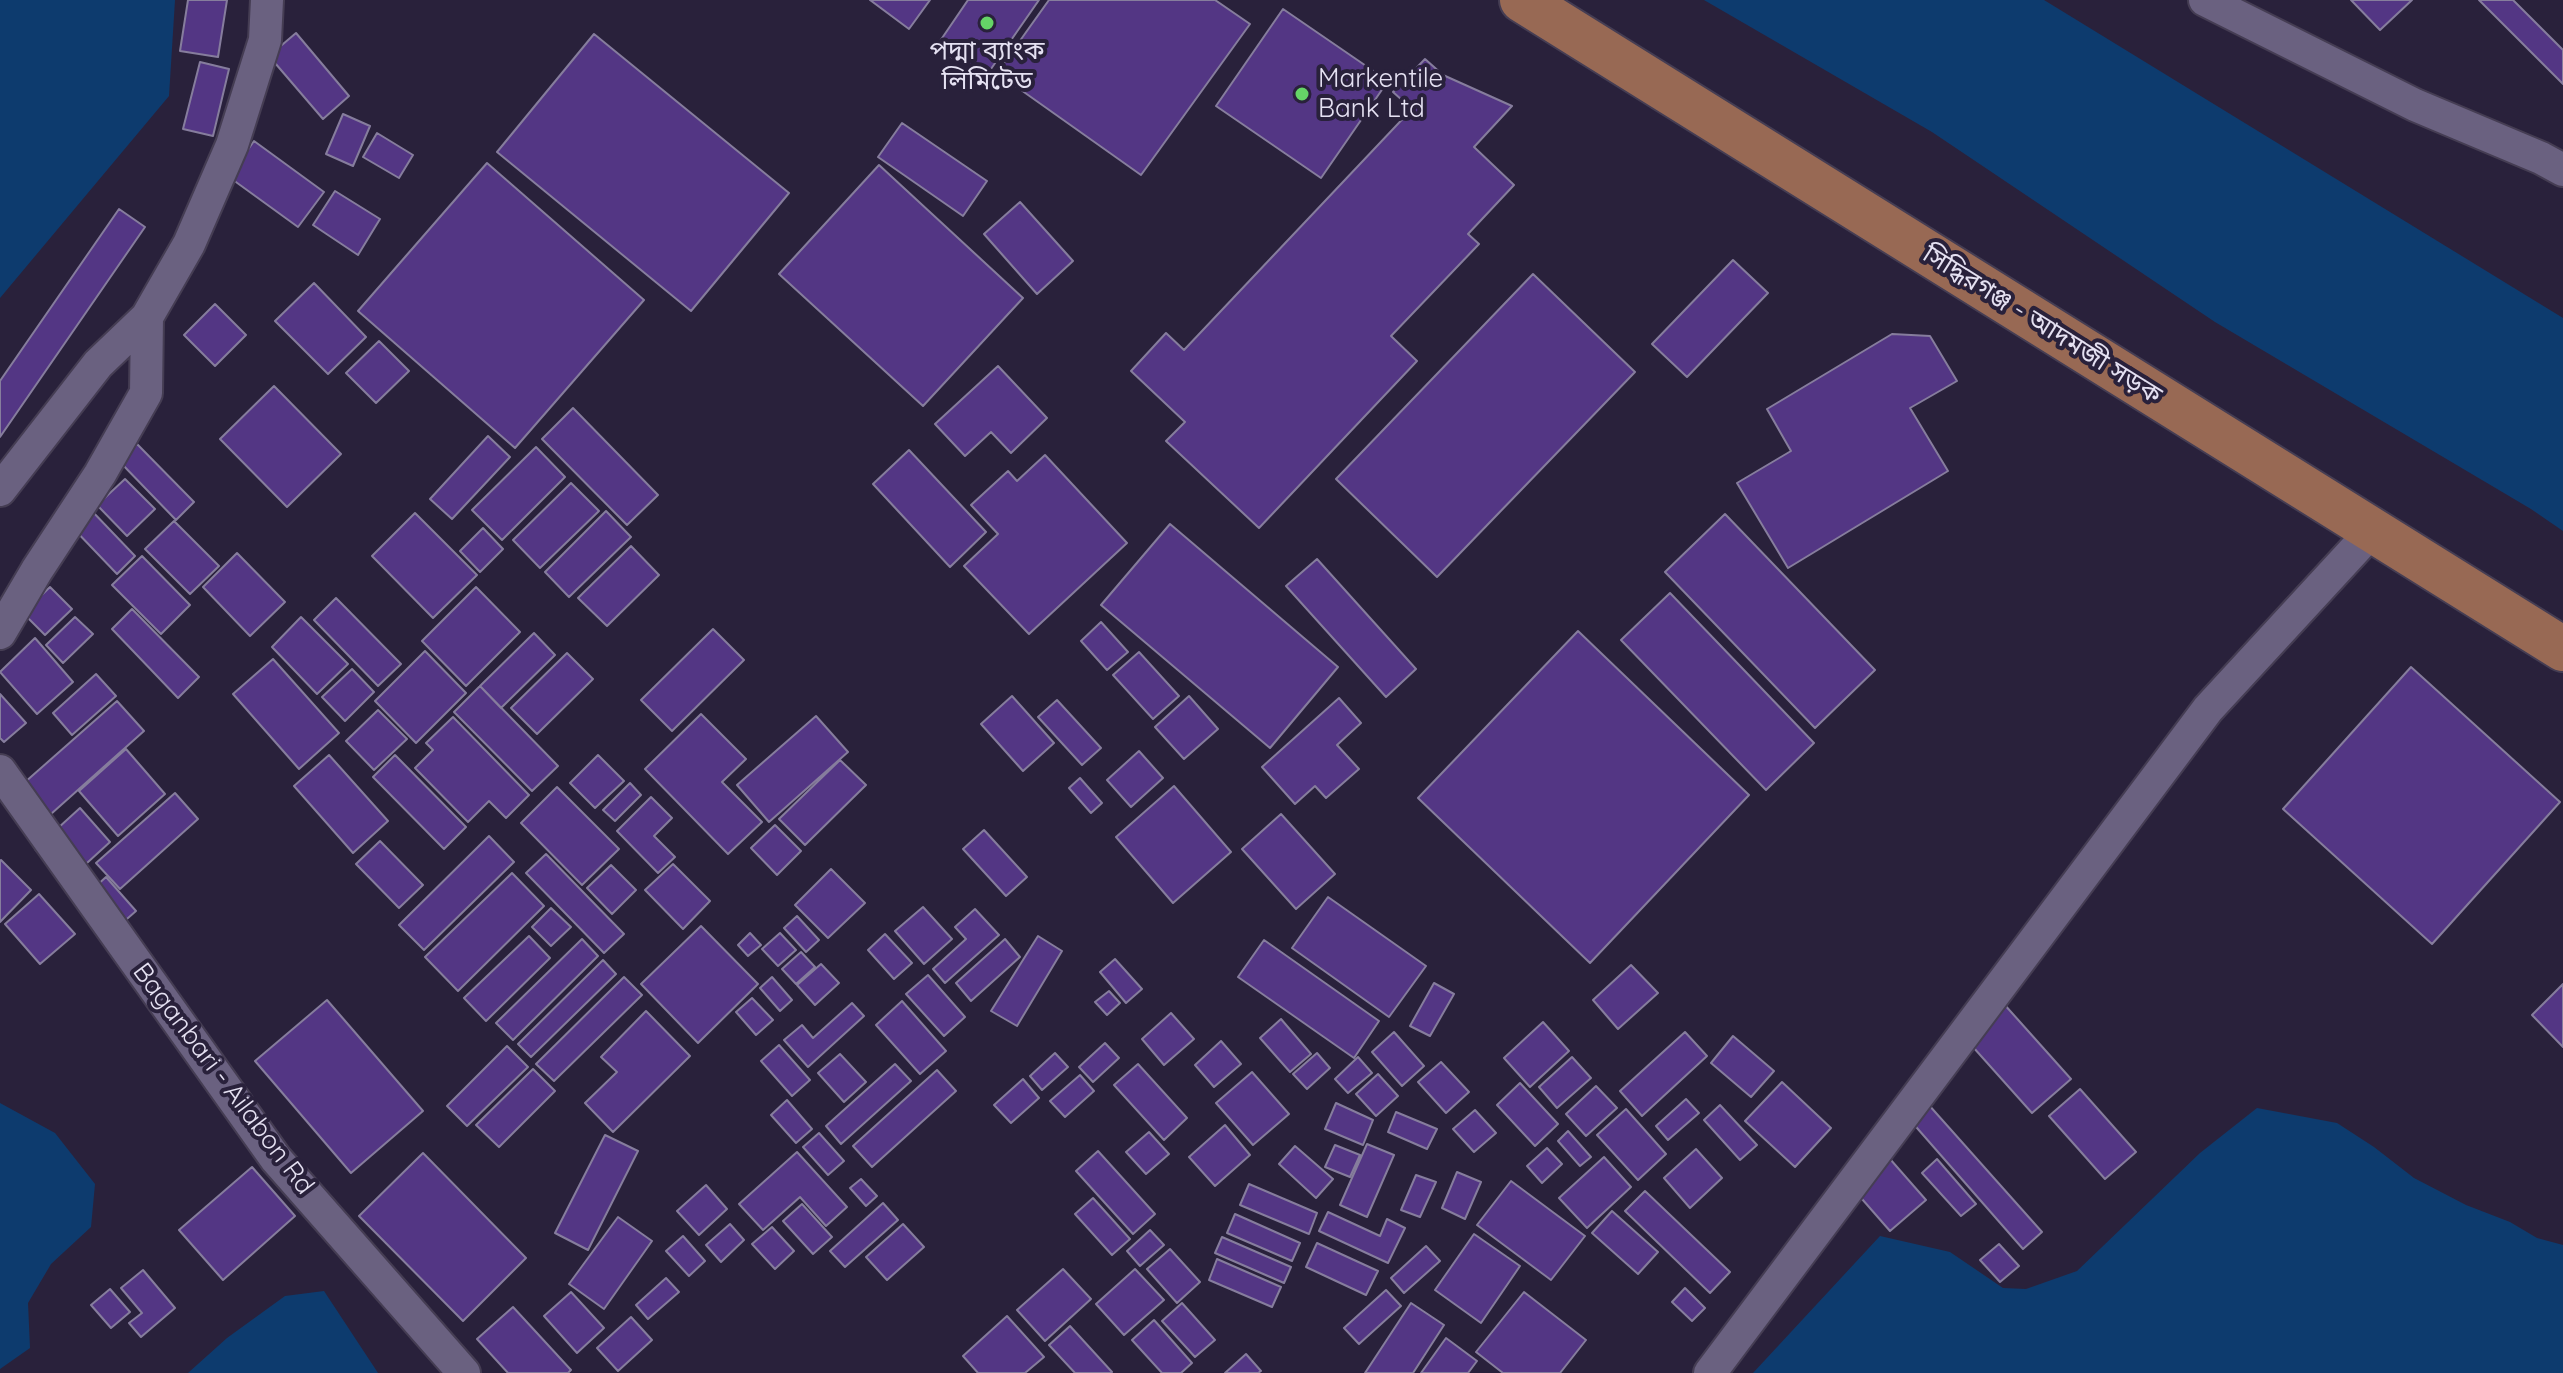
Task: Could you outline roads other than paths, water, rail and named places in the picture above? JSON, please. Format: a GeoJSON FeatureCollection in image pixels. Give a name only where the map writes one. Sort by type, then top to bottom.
{"type":"FeatureCollection","features":[{"type":"Feature","properties":{"kind":"main road","name":"সিদ্ধিরগঞ্জ - আদমজী সড়ক"},"geometry":{"type":"LineString","coordinates":[[1522,0],[2563,649]]}},
{"type":"Feature","properties":{"kind":"street"},"geometry":{"type":"LineString","coordinates":[[0,490],[98,364],[147,317],[189,244],[232,145],[265,40],[267,0]]}},
{"type":"Feature","properties":{"kind":"street"},"geometry":{"type":"LineString","coordinates":[[2205,0],[2415,105],[2563,170]]}},
{"type":"Feature","properties":{"kind":"street"},"geometry":{"type":"LineString","coordinates":[[0,633],[100,474],[146,393],[147,317]]}},
{"type":"Feature","properties":{"kind":"street"},"geometry":{"type":"LineString","coordinates":[[1710,1373],[2208,709],[2372,531]]}},
{"type":"Feature","properties":{"kind":"street","name":"Baganbari - Ailabon Rd"},"geometry":{"type":"LineString","coordinates":[[0,771],[276,1159],[464,1373]]}},
{"type":"Feature","properties":{"kind":"water"},"geometry":{"type":"Polygon","coordinates":[[[0,0],[175,0],[169,96],[0,298],[0,0]]]}},
{"type":"Feature","properties":{"kind":"water"},"geometry":{"type":"Polygon","coordinates":[[[1704,0],[2044,0],[2563,318],[2563,531],[2215,322],[1932,132],[1704,0]]]}},
{"type":"Feature","properties":{"kind":"water"},"geometry":{"type":"Polygon","coordinates":[[[0,1103],[55,1133],[95,1184],[91,1227],[51,1264],[28,1303],[30,1348],[0,1369],[0,1103]]]}},
{"type":"Feature","properties":{"kind":"water"},"geometry":{"type":"Polygon","coordinates":[[[2257,1108],[2337,1123],[2414,1178],[2466,1205],[2510,1222],[2537,1238],[2563,1245],[2563,1373],[1753,1373],[1880,1236],[1950,1252],[2003,1288],[2026,1289],[2077,1271],[2200,1153],[2257,1108]]]}},
{"type":"Feature","properties":{"kind":"water"},"geometry":{"type":"Polygon","coordinates":[[[324,1291],[378,1373],[188,1373],[227,1338],[285,1296],[324,1291]]]}},
{"type":"Feature","properties":{"kind":"place","name":"পদ্মা ব্যাংক লিমিটেড"},"geometry":{"type":"Point","coordinates":[987,23]}},
{"type":"Feature","properties":{"kind":"place","name":"Markentile Bank Ltd"},"geometry":{"type":"Point","coordinates":[1302,94]}}]}
